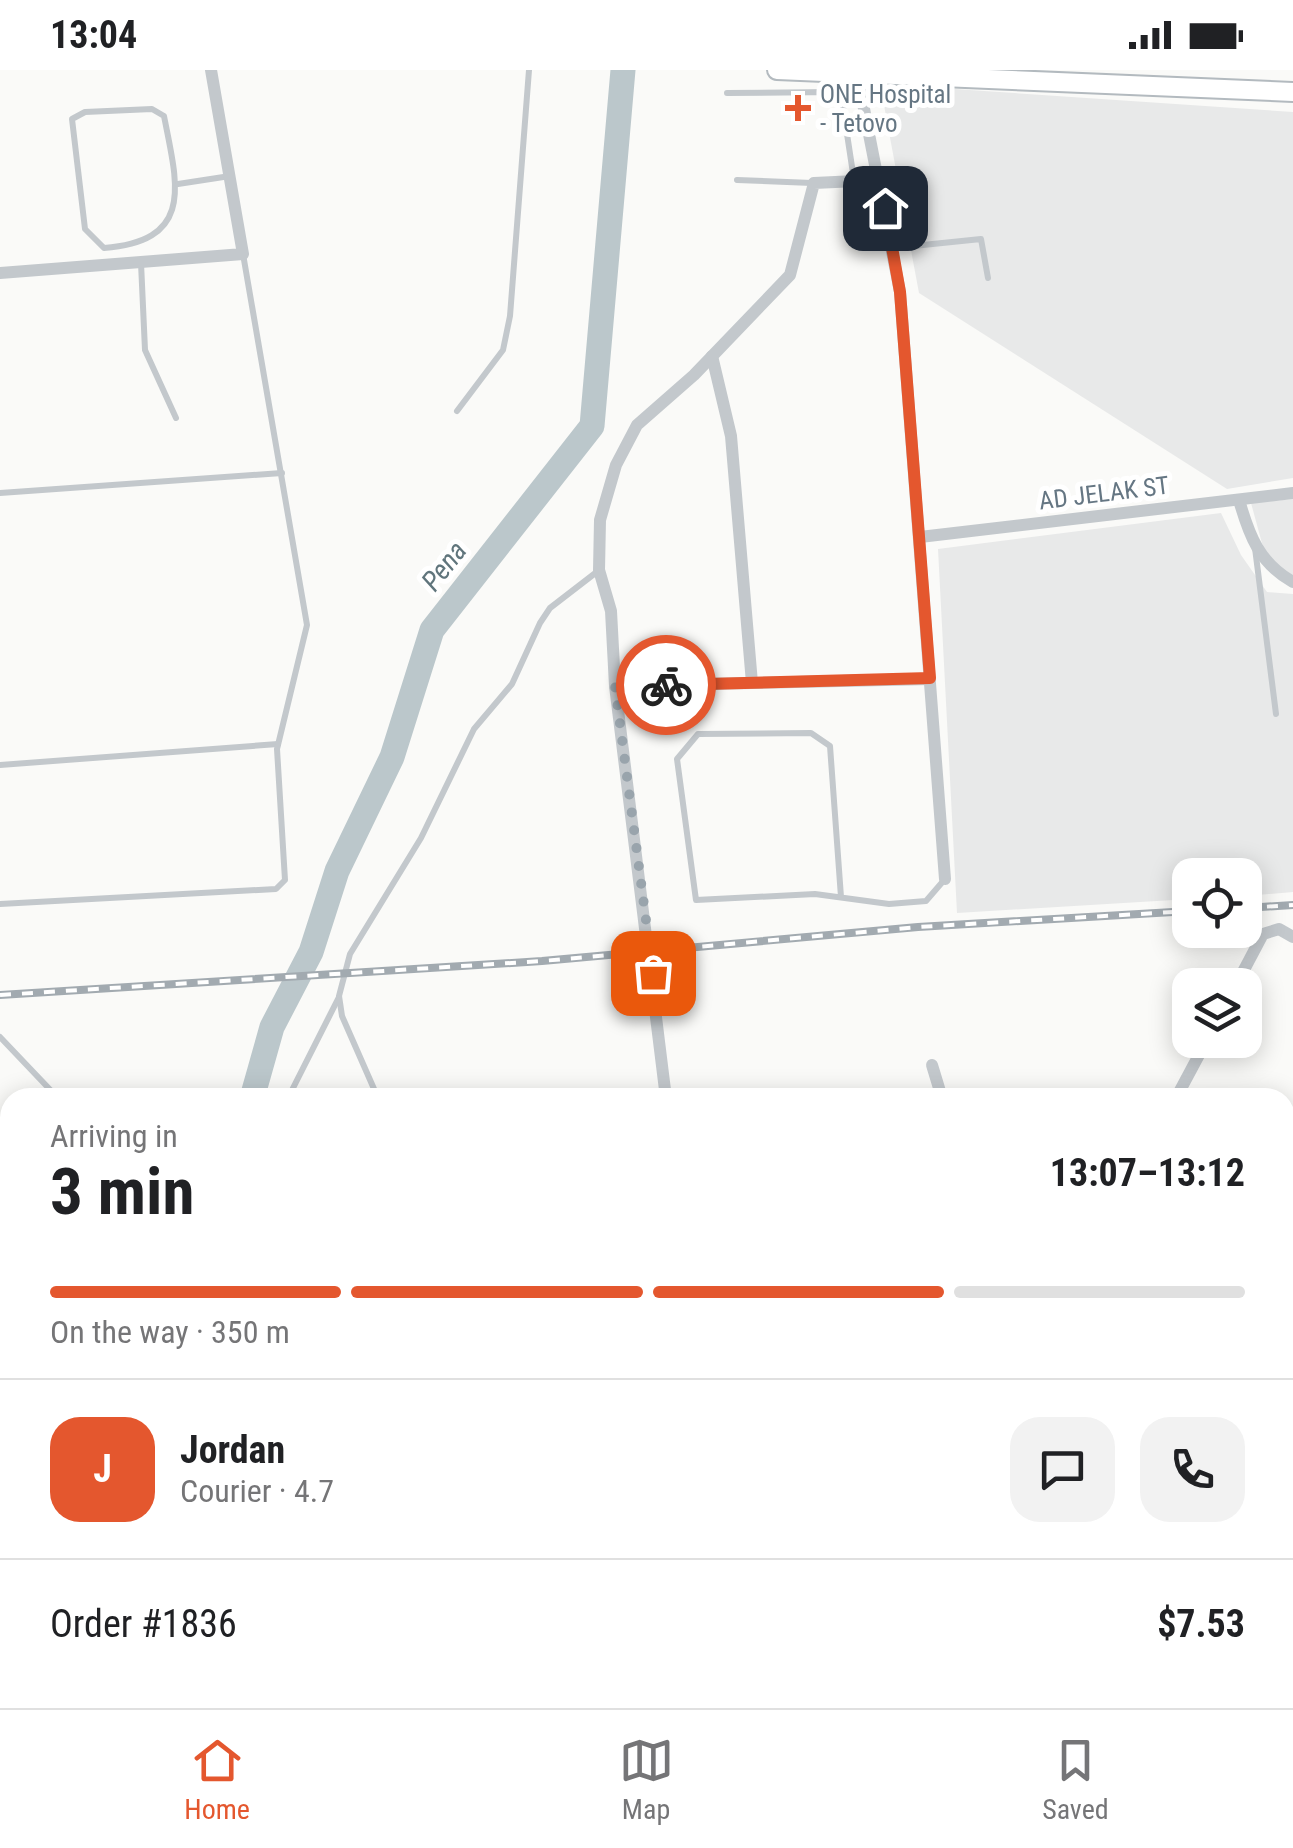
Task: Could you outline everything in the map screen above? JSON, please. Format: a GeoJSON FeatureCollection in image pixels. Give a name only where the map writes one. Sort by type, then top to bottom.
{"type":"FeatureCollection","features":[{"type":"Feature","properties":{"kind":"street"},"geometry":{"type":"LineString","coordinates":[[0,273],[244,254],[211,70]]}},
{"type":"Feature","properties":{"kind":"street"},"geometry":{"type":"LineString","coordinates":[[777,70],[1293,92]]}},
{"type":"Feature","properties":{"kind":"street"},"geometry":{"type":"LineString","coordinates":[[857,72],[894,248],[945,879]]}},
{"type":"Feature","properties":{"kind":"street"},"geometry":{"type":"LineString","coordinates":[[666,1088],[615,686],[610,611],[598,570],[600,520],[616,465],[637,425],[712,356],[790,275],[814,183],[878,180]]}},
{"type":"Feature","properties":{"kind":"street"},"geometry":{"type":"LineString","coordinates":[[712,356],[731,436],[752,683]]}},
{"type":"Feature","properties":{"kind":"street","name":"AD JELAK ST"},"geometry":{"type":"LineString","coordinates":[[920,537],[1293,493]]}},
{"type":"Feature","properties":{"kind":"street"},"geometry":{"type":"LineString","coordinates":[[1239,500],[1254,547],[1278,573],[1293,582]]}},
{"type":"Feature","properties":{"kind":"street"},"geometry":{"type":"LineString","coordinates":[[615,686],[930,678]]}},
{"type":"Feature","properties":{"kind":"street"},"geometry":{"type":"LineString","coordinates":[[1245,968],[1263,934],[1279,930],[1293,937]]}},
{"type":"Feature","properties":{"kind":"street"},"geometry":{"type":"LineString","coordinates":[[1181,1088],[1197,1058]]}},
{"type":"Feature","properties":{"kind":"street"},"geometry":{"type":"LineString","coordinates":[[932,1065],[939,1088]]}},
{"type":"Feature","properties":{"kind":"lane"},"geometry":{"type":"LineString","coordinates":[[457,411],[503,350],[507,333],[529,70]]}},
{"type":"Feature","properties":{"kind":"lane"},"geometry":{"type":"LineString","coordinates":[[727,93],[831,92],[842,101],[854,181]]}},
{"type":"Feature","properties":{"kind":"lane"},"geometry":{"type":"LineString","coordinates":[[160,110],[178,184],[168,225],[128,246],[104,248],[85,229],[72,119],[85,112],[160,110]]}},
{"type":"Feature","properties":{"kind":"lane"},"geometry":{"type":"LineString","coordinates":[[178,184],[231,176]]}},
{"type":"Feature","properties":{"kind":"lane"},"geometry":{"type":"LineString","coordinates":[[736,180],[814,183]]}},
{"type":"Feature","properties":{"kind":"lane"},"geometry":{"type":"LineString","coordinates":[[894,248],[981,239],[988,278]]}},
{"type":"Feature","properties":{"kind":"lane"},"geometry":{"type":"LineString","coordinates":[[0,904],[276,889],[285,880],[278,744],[307,625],[244,254]]}},
{"type":"Feature","properties":{"kind":"lane"},"geometry":{"type":"LineString","coordinates":[[141,263],[144,350],[176,418]]}},
{"type":"Feature","properties":{"kind":"lane"},"geometry":{"type":"LineString","coordinates":[[0,493],[282,473]]}},
{"type":"Feature","properties":{"kind":"lane"},"geometry":{"type":"LineString","coordinates":[[1254,547],[1276,714]]}},
{"type":"Feature","properties":{"kind":"lane"},"geometry":{"type":"LineString","coordinates":[[293,1088],[340,996],[350,954],[421,838],[474,728],[512,684],[550,608],[598,570]]}},
{"type":"Feature","properties":{"kind":"lane"},"geometry":{"type":"LineString","coordinates":[[841,897],[830,746],[811,733],[698,734],[677,760],[696,900],[841,897],[888,904],[926,902],[945,879]]}},
{"type":"Feature","properties":{"kind":"lane"},"geometry":{"type":"LineString","coordinates":[[0,765],[278,744]]}},
{"type":"Feature","properties":{"kind":"lane"},"geometry":{"type":"LineString","coordinates":[[340,996],[342,1016],[374,1088]]}},
{"type":"Feature","properties":{"kind":"lane"},"geometry":{"type":"LineString","coordinates":[[0,1037],[48,1088]]}},
{"type":"Feature","properties":{"kind":"shaded area"},"geometry":{"type":"Polygon","coordinates":[[[880,84],[1293,112],[1293,478],[1227,489],[919,293],[880,84]]]}},
{"type":"Feature","properties":{"kind":"shaded area"},"geometry":{"type":"Polygon","coordinates":[[[1293,499],[1293,578],[1266,558],[1251,503],[1293,499]]]}},
{"type":"Feature","properties":{"kind":"shaded area"},"geometry":{"type":"Polygon","coordinates":[[[1221,513],[1241,555],[1267,592],[1293,594],[1293,892],[1262,895],[1262,858],[1172,858],[1172,900],[957,913],[938,549],[1221,513]]]}},
{"type":"Feature","properties":{"kind":"waterway","name":"Pena"},"geometry":{"type":"LineString","coordinates":[[255,1088],[272,1027],[311,952],[337,871],[392,757],[432,630],[592,426],[623,70]]}},
{"type":"Feature","properties":{"kind":"railway"},"geometry":{"type":"LineString","coordinates":[[1262,907],[1293,905]]}},
{"type":"Feature","properties":{"kind":"railway"},"geometry":{"type":"LineString","coordinates":[[0,995],[542,961],[918,927],[1172,912]]}},
{"type":"Feature","properties":{"kind":"way so far"},"geometry":{"type":"LineString","coordinates":[[653,973],[615,686],[666,685]]}},
{"type":"Feature","properties":{"kind":"place","name":"ONE Hospital - Tetovo"},"geometry":{"type":"Point","coordinates":[798,108]}},
{"type":"Feature","properties":{"kind":"route"},"geometry":{"type":"LineString","coordinates":[[666,685],[930,678],[900,292],[885,208]]}}]}
